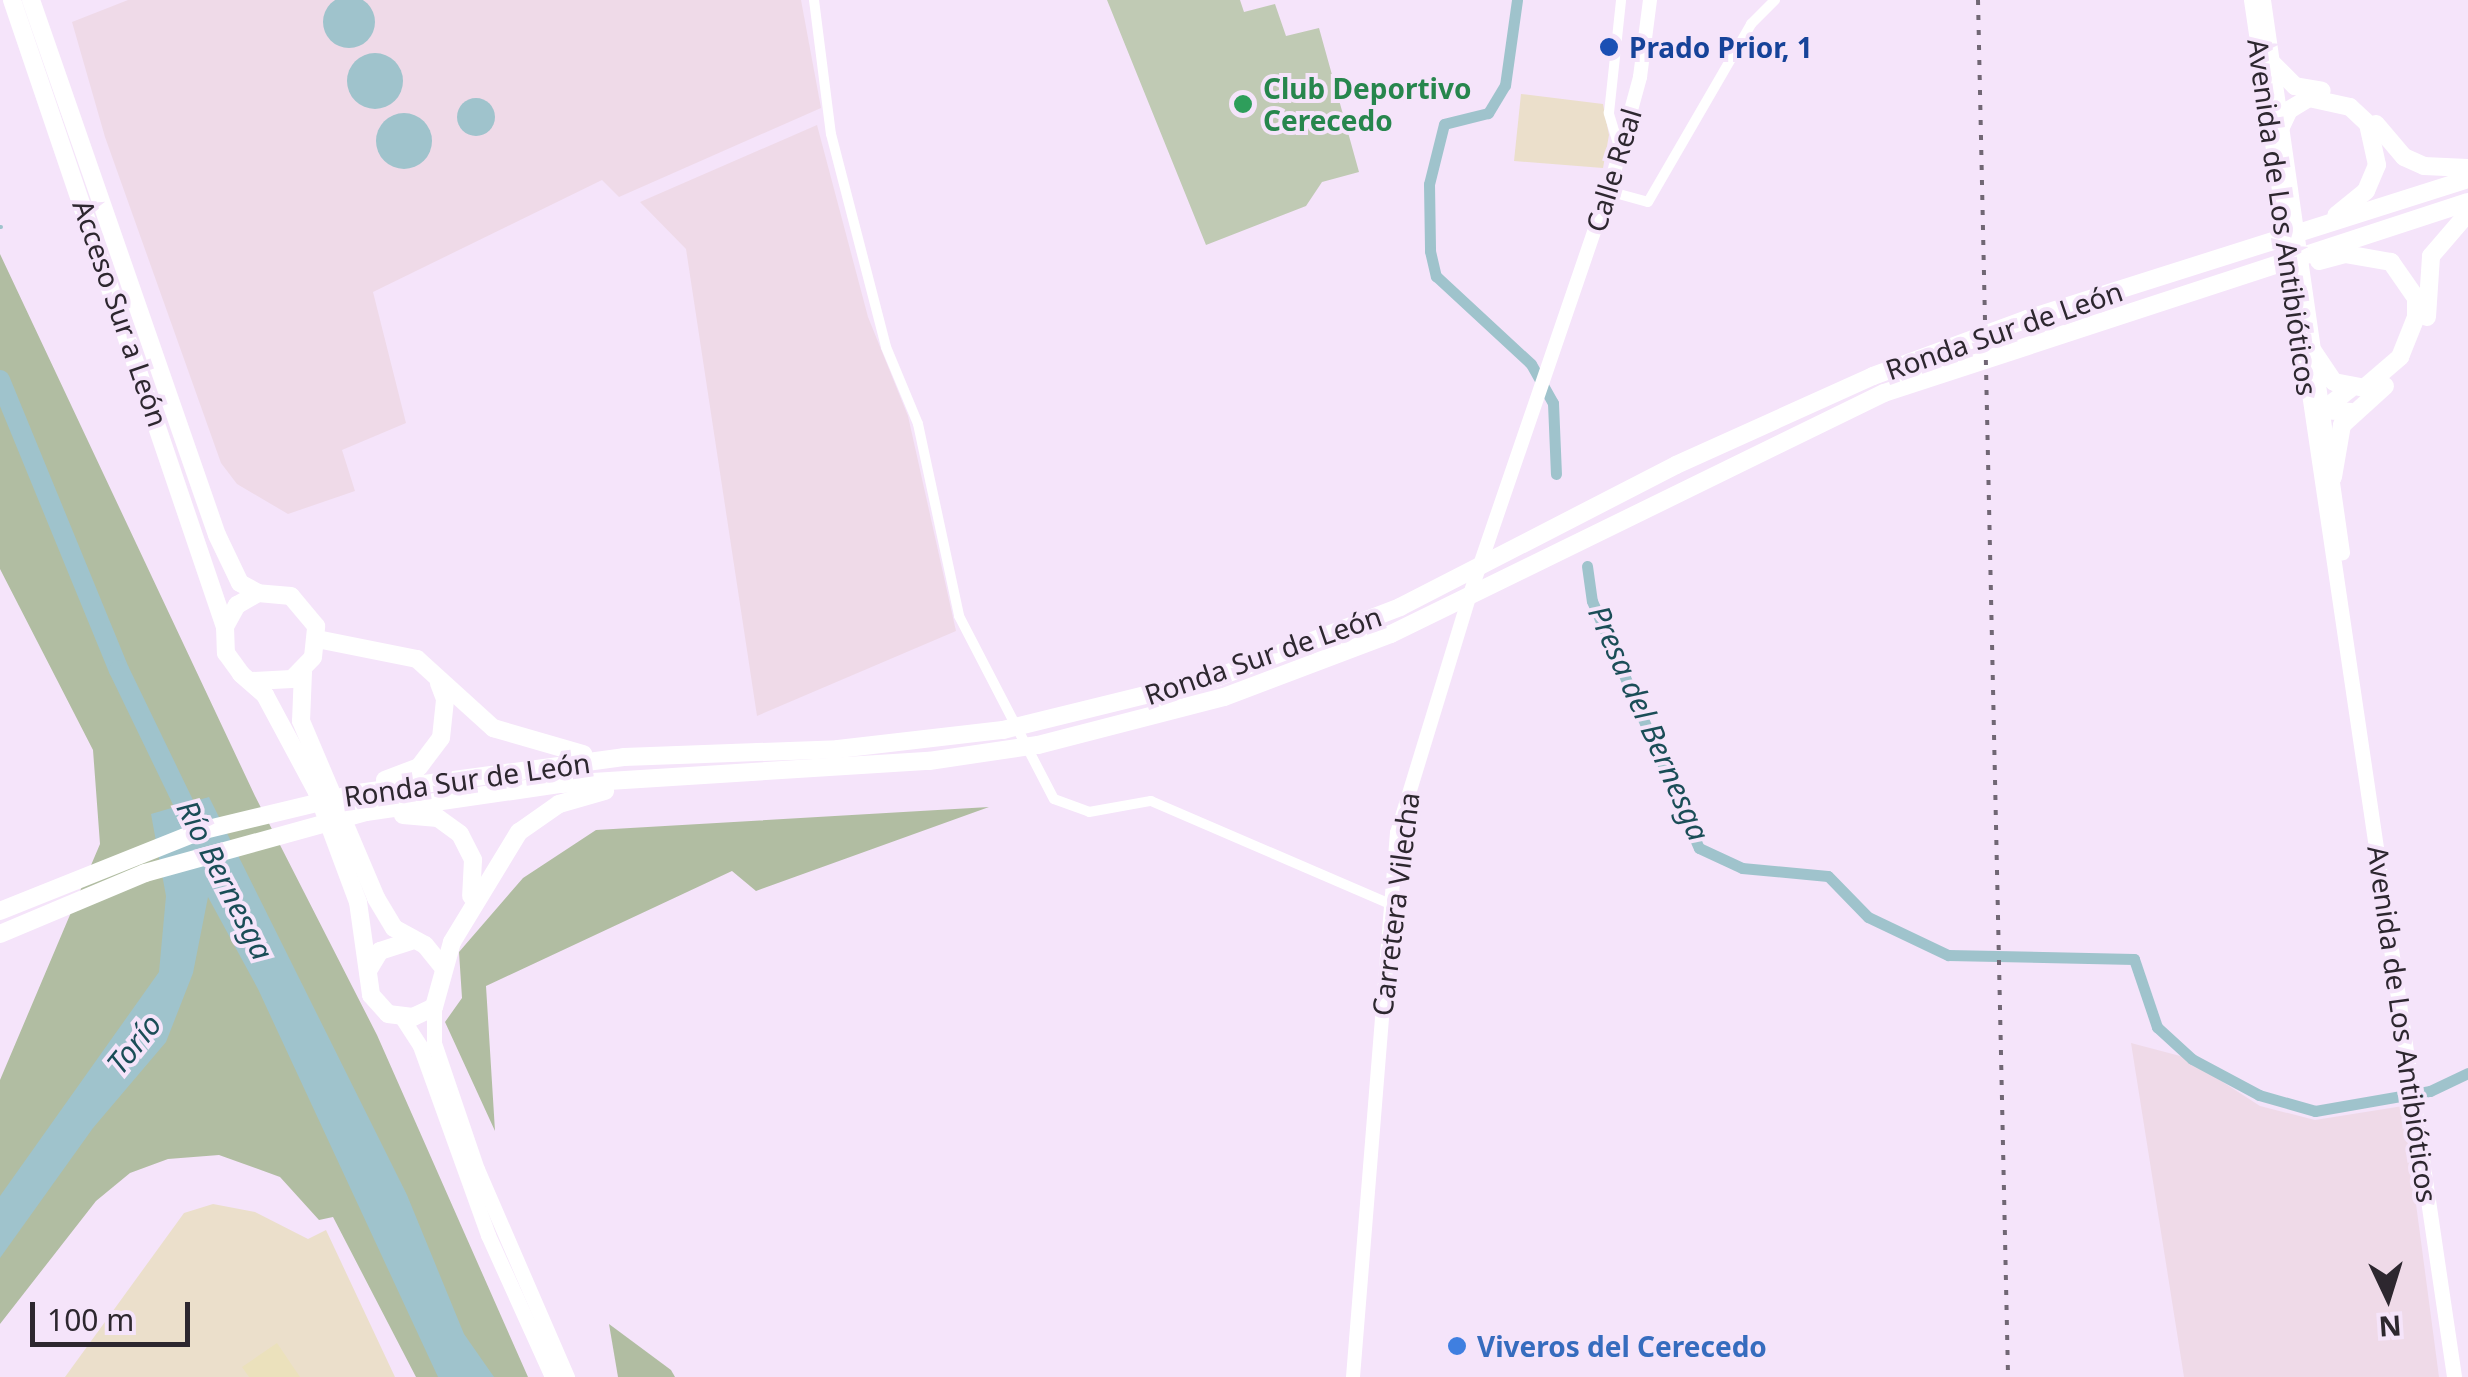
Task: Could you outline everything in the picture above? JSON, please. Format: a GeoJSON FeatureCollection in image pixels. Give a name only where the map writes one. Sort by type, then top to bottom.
{"type":"FeatureCollection","features":[{"type":"Feature","properties":{"kind":"highway","name":"Acceso Sur a León"},"geometry":{"type":"LineString","coordinates":[[12,0],[225,627]]}},
{"type":"Feature","properties":{"kind":"highway","name":"Acceso Sur a León"},"geometry":{"type":"LineString","coordinates":[[31,0],[217,535],[240,583],[258,593]]}},
{"type":"Feature","properties":{"kind":"highway"},"geometry":{"type":"LineString","coordinates":[[2272,64],[2296,94],[2350,107],[2376,142],[2377,166],[2366,191],[2310,230]]}},
{"type":"Feature","properties":{"kind":"highway"},"geometry":{"type":"LineString","coordinates":[[2276,94],[2343,96],[2361,107],[2404,156],[2424,166],[2468,168]]}},
{"type":"Feature","properties":{"kind":"highway"},"geometry":{"type":"LineString","coordinates":[[2281,127],[2296,94]]}},
{"type":"Feature","properties":{"kind":"highway","name":"Ronda Sur de León"},"geometry":{"type":"LineString","coordinates":[[0,911],[200,831],[358,793],[624,757],[838,749],[1003,730],[1218,677],[1400,607],[1790,412],[1967,340],[2468,179]]}},
{"type":"Feature","properties":{"kind":"highway"},"geometry":{"type":"LineString","coordinates":[[2314,257],[2468,202]]}},
{"type":"Feature","properties":{"kind":"highway"},"geometry":{"type":"LineString","coordinates":[[2333,476],[2334,447],[2351,412],[2380,392],[2416,347],[2427,317],[2431,256],[2468,212]]}},
{"type":"Feature","properties":{"kind":"highway"},"geometry":{"type":"LineString","coordinates":[[2314,257],[2345,254],[2380,258],[2406,278],[2416,298],[2412,335],[2400,357],[2380,379],[2350,389],[2323,410]]}},
{"type":"Feature","properties":{"kind":"highway","name":"Ronda Sur de León"},"geometry":{"type":"LineString","coordinates":[[0,934],[64,904],[318,825],[561,784],[824,771],[1012,749],[1224,697],[1391,634],[1800,429],[2028,341],[2246,273],[2314,257]]}},
{"type":"Feature","properties":{"kind":"highway"},"geometry":{"type":"LineString","coordinates":[[2313,351],[2322,371],[2350,389]]}},
{"type":"Feature","properties":{"kind":"highway"},"geometry":{"type":"LineString","coordinates":[[2323,410],[2351,412]]}},
{"type":"Feature","properties":{"kind":"highway"},"geometry":{"type":"LineString","coordinates":[[443,967],[384,914],[310,744],[298,710],[311,656],[303,605],[278,592],[258,593],[237,606],[225,627],[226,653],[276,712],[326,813],[358,902],[370,995],[402,1018],[434,1007],[443,989],[443,967],[496,860],[519,832],[558,804],[614,790],[768,781],[824,771]]}},
{"type":"Feature","properties":{"kind":"highway"},"geometry":{"type":"LineString","coordinates":[[252,681],[279,684],[311,656],[349,646],[404,654],[434,672],[493,728],[549,749],[624,757]]}},
{"type":"Feature","properties":{"kind":"highway"},"geometry":{"type":"LineString","coordinates":[[358,793],[418,768],[433,752],[441,738],[445,700],[434,672]]}},
{"type":"Feature","properties":{"kind":"highway"},"geometry":{"type":"LineString","coordinates":[[367,816],[438,818],[470,850],[474,879],[468,903],[450,930],[418,943],[380,951],[368,970]]}},
{"type":"Feature","properties":{"kind":"main road","name":"Avenida de Los Antibióticos"},"geometry":{"type":"LineString","coordinates":[[2257,0],[2272,64],[2333,476],[2353,671]]}},
{"type":"Feature","properties":{"kind":"main road","name":"Avenida de Los Antibióticos"},"geometry":{"type":"LineString","coordinates":[[2257,0],[2295,302],[2353,671],[2454,1377]]}},
{"type":"Feature","properties":{"kind":"main road"},"geometry":{"type":"LineString","coordinates":[[2257,0],[2276,94],[2288,252]]}},
{"type":"Feature","properties":{"kind":"main road"},"geometry":{"type":"LineString","coordinates":[[2295,302],[2323,410],[2328,522]]}},
{"type":"Feature","properties":{"kind":"main road"},"geometry":{"type":"LineString","coordinates":[[434,1007],[434,1043],[477,1168],[567,1377]]}},
{"type":"Feature","properties":{"kind":"main road"},"geometry":{"type":"LineString","coordinates":[[402,1018],[420,1046],[488,1235],[552,1377]]}},
{"type":"Feature","properties":{"kind":"street"},"geometry":{"type":"LineString","coordinates":[[814,0],[831,134],[886,348],[918,424],[959,616],[1054,799],[1089,812],[1150,801],[1390,904]]}},
{"type":"Feature","properties":{"kind":"street"},"geometry":{"type":"LineString","coordinates":[[1620,150],[1609,113],[1621,0]]}},
{"type":"Feature","properties":{"kind":"street","name":"Calle Real"},"geometry":{"type":"LineString","coordinates":[[1559,335],[1634,104],[1650,0]]}},
{"type":"Feature","properties":{"kind":"street"},"geometry":{"type":"LineString","coordinates":[[1608,190],[1648,202],[1751,24],[1775,0]]}},
{"type":"Feature","properties":{"kind":"street"},"geometry":{"type":"LineString","coordinates":[[1614,73],[1617,94],[1634,104]]}},
{"type":"Feature","properties":{"kind":"street"},"geometry":{"type":"LineString","coordinates":[[1609,113],[1629,121]]}},
{"type":"Feature","properties":{"kind":"street","name":"Carretera Vilecha"},"geometry":{"type":"LineString","coordinates":[[1353,1377],[1390,904],[1407,788],[1559,335]]}},
{"type":"Feature","properties":{"kind":"shaded area"},"geometry":{"type":"Polygon","coordinates":[[[128,0],[801,0],[821,108],[619,197],[602,180],[373,292],[406,423],[342,450],[355,491],[288,514],[237,484],[221,463],[105,137],[72,22],[128,0]]]}},
{"type":"Feature","properties":{"kind":"shaded area","name":"Club Deportivo Cerecedo"},"geometry":{"type":"Polygon","coordinates":[[[1107,0],[1240,0],[1244,12],[1275,4],[1286,36],[1319,28],[1359,172],[1322,182],[1306,206],[1206,245],[1107,0]]]}},
{"type":"Feature","properties":{"kind":"shaded area"},"geometry":{"type":"Polygon","coordinates":[[[1521,94],[1603,104],[1609,135],[1603,168],[1514,161],[1521,94]]]}},
{"type":"Feature","properties":{"kind":"shaded area"},"geometry":{"type":"Polygon","coordinates":[[[817,125],[868,317],[908,416],[956,631],[757,716],[686,249],[640,202],[817,125]]]}},
{"type":"Feature","properties":{"kind":"shaded area"},"geometry":{"type":"Polygon","coordinates":[[[0,254],[255,796],[377,1035],[528,1377],[416,1377],[333,1217],[319,1220],[280,1177],[219,1155],[168,1159],[130,1173],[96,1201],[0,1324],[0,1080],[100,844],[93,750],[0,569],[0,254]]]}},
{"type":"Feature","properties":{"kind":"shaded area"},"geometry":{"type":"Polygon","coordinates":[[[989,807],[756,891],[732,871],[486,986],[495,1131],[445,1022],[462,998],[459,952],[523,878],[596,830],[989,807]]]}},
{"type":"Feature","properties":{"kind":"shaded area"},"geometry":{"type":"Polygon","coordinates":[[[2131,1043],[2184,1057],[2260,1106],[2315,1120],[2403,1106],[2439,1377],[2184,1377],[2131,1043]]]}},
{"type":"Feature","properties":{"kind":"shaded area"},"geometry":{"type":"Polygon","coordinates":[[[213,1204],[255,1212],[308,1239],[326,1230],[395,1377],[65,1377],[184,1213],[213,1204]]]}},
{"type":"Feature","properties":{"kind":"shaded area"},"geometry":{"type":"Polygon","coordinates":[[[609,1324],[671,1370],[675,1377],[618,1377],[609,1324]]]}},
{"type":"Feature","properties":{"kind":"sand"},"geometry":{"type":"Polygon","coordinates":[[[277,1343],[300,1377],[249,1377],[242,1367],[277,1343]]]}},
{"type":"Feature","properties":{"kind":"water"},"geometry":{"type":"Polygon","coordinates":[[[349,-4],[368,3],[375,22],[368,41],[349,48],[330,41],[323,22],[330,3],[349,-4]]]}},
{"type":"Feature","properties":{"kind":"water"},"geometry":{"type":"Polygon","coordinates":[[[375,53],[395,61],[403,81],[395,101],[375,109],[355,101],[347,81],[355,61],[375,53]]]}},
{"type":"Feature","properties":{"kind":"water"},"geometry":{"type":"Polygon","coordinates":[[[476,98],[490,103],[495,117],[490,131],[476,136],[462,131],[457,117],[462,103],[476,98]]]}},
{"type":"Feature","properties":{"kind":"water"},"geometry":{"type":"Polygon","coordinates":[[[404,113],[424,121],[432,141],[424,161],[404,169],[384,161],[376,141],[384,121],[404,113]]]}},
{"type":"Feature","properties":{"kind":"water","name":"Torío"},"geometry":{"type":"Polygon","coordinates":[[[209,797],[407,1195],[464,1334],[494,1377],[438,1377],[258,989],[208,897],[193,973],[166,1042],[93,1128],[0,1258],[0,1196],[159,972],[166,896],[151,814],[209,797]]]}},
{"type":"Feature","properties":{"kind":"waterway","name":"Presa del Bernesga"},"geometry":{"type":"LineString","coordinates":[[1517,0],[1505,85],[1488,113],[1444,124],[1429,184],[1430,251],[1436,276],[1531,364],[1553,403],[1556,474]]}},
{"type":"Feature","properties":{"kind":"waterway","name":"Río Bernesga"},"geometry":{"type":"LineString","coordinates":[[0,380],[119,670],[194,825]]}},
{"type":"Feature","properties":{"kind":"waterway","name":"Presa del Bernesga"},"geometry":{"type":"LineString","coordinates":[[1587,566],[1592,601],[1699,848],[1742,868],[1828,876],[1868,917],[1948,955],[2134,959],[2157,1027],[2192,1059],[2259,1095],[2315,1111],[2430,1091],[2468,1073]]}},
{"type":"Feature","properties":{"kind":"railway"},"geometry":{"type":"LineString","coordinates":[[1978,0],[2008,1377]]}},
{"type":"Feature","properties":{"kind":"place","name":"Prado Prior, 1"},"geometry":{"type":"Point","coordinates":[1609,47]}},
{"type":"Feature","properties":{"kind":"place","name":"Club Deportivo Cerecedo"},"geometry":{"type":"Point","coordinates":[1243,104]}},
{"type":"Feature","properties":{"kind":"place","name":"Viveros del Cerecedo"},"geometry":{"type":"Point","coordinates":[1457,1346]}}]}
